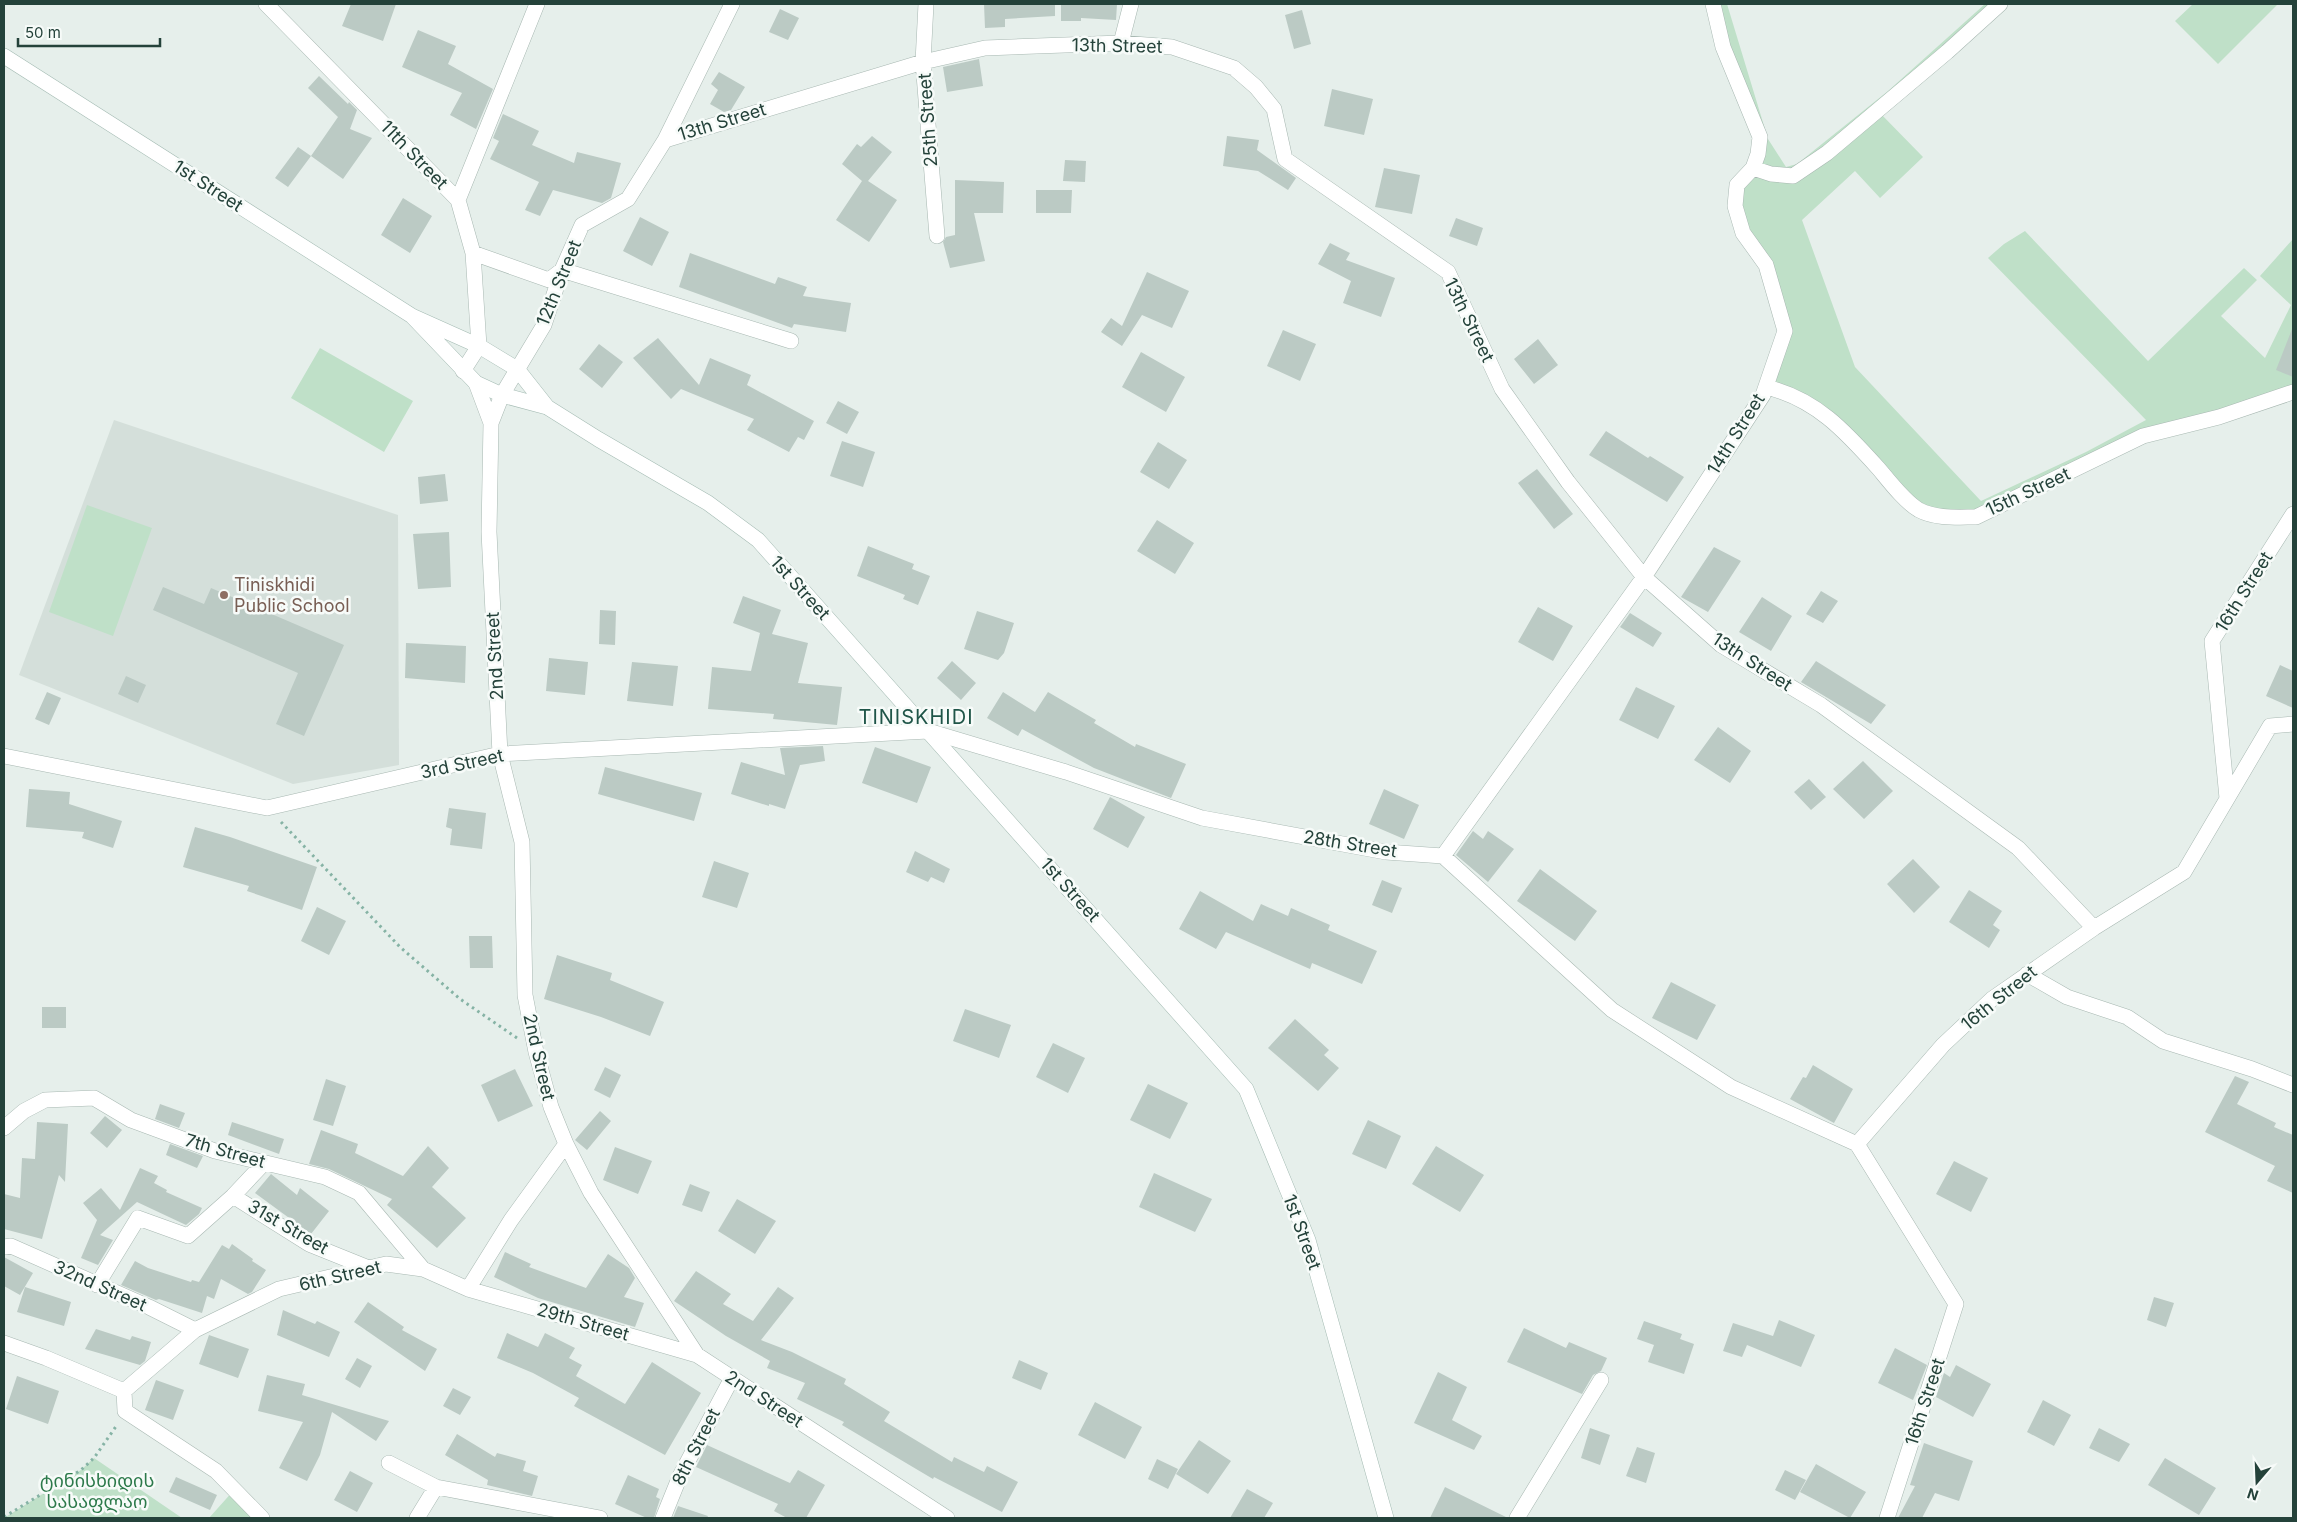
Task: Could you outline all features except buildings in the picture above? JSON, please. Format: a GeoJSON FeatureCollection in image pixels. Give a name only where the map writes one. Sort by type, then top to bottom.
{"type":"FeatureCollection","features":[{"type":"Feature","properties":{"kind":"street","name":"11th Street"},"geometry":{"type":"LineString","coordinates":[[266,4],[458,200],[473,253],[479,346]]}},
{"type":"Feature","properties":{"kind":"street"},"geometry":{"type":"LineString","coordinates":[[458,200],[537,4]]}},
{"type":"Feature","properties":{"kind":"street","name":"12th Street"},"geometry":{"type":"LineString","coordinates":[[491,423],[502,395],[544,326],[562,270],[582,226],[628,199],[664,140],[732,4]]}},
{"type":"Feature","properties":{"kind":"street","name":"25th Street"},"geometry":{"type":"LineString","coordinates":[[926,4],[923,62],[937,236]]}},
{"type":"Feature","properties":{"kind":"street"},"geometry":{"type":"LineString","coordinates":[[1121,43],[1131,4]]}},
{"type":"Feature","properties":{"kind":"street","name":"14th Street"},"geometry":{"type":"LineString","coordinates":[[1644,577],[1763,395],[1785,331],[1766,265],[1743,234],[1735,206],[1737,185],[1753,168],[1758,154],[1760,137],[1723,47],[1713,4]]}},
{"type":"Feature","properties":{"kind":"street"},"geometry":{"type":"LineString","coordinates":[[1753,168],[1771,174],[1793,176],[1827,153],[1947,52],[2000,4]]}},
{"type":"Feature","properties":{"kind":"street","name":"13th Street"},"geometry":{"type":"LineString","coordinates":[[664,140],[923,62],[985,48],[1121,43],[1172,47],[1234,68],[1256,87],[1274,109],[1285,159],[1448,272],[1502,389],[1568,482],[1644,577],[1721,645],[1821,706],[2018,848],[2094,928]]}},
{"type":"Feature","properties":{"kind":"street","name":"1st Street"},"geometry":{"type":"LineString","coordinates":[[4,56],[412,316],[479,346],[517,369],[547,407]]}},
{"type":"Feature","properties":{"kind":"street"},"geometry":{"type":"LineString","coordinates":[[473,253],[549,280],[562,270],[791,341]]}},
{"type":"Feature","properties":{"kind":"street","name":"1st Street"},"geometry":{"type":"LineString","coordinates":[[412,316],[476,383],[502,395],[547,407],[598,440],[708,502],[758,540],[1246,1089],[1308,1240],[1386,1518]]}},
{"type":"Feature","properties":{"kind":"street"},"geometry":{"type":"LineString","coordinates":[[463,371],[479,346]]}},
{"type":"Feature","properties":{"kind":"street"},"geometry":{"type":"LineString","coordinates":[[476,383],[491,423]]}},
{"type":"Feature","properties":{"kind":"street","name":"15th Street"},"geometry":{"type":"LineString","coordinates":[[1766,386],[1789,392],[1814,406],[1855,442],[1892,485],[1920,510],[1948,517],[1976,517],[2143,436],[2219,417],[2293,392]]}},
{"type":"Feature","properties":{"kind":"street","name":"2nd Street"},"geometry":{"type":"LineString","coordinates":[[491,423],[489,532],[500,754],[522,842],[525,995],[536,1052],[551,1107],[566,1144],[591,1193],[697,1355],[947,1518]]}},
{"type":"Feature","properties":{"kind":"street","name":"16th Street"},"geometry":{"type":"LineString","coordinates":[[1888,1518],[1956,1304],[1857,1144],[1943,1045],[1992,999],[2094,928],[2184,872],[2227,798],[2212,641],[2293,514]]}},
{"type":"Feature","properties":{"kind":"street"},"geometry":{"type":"LineString","coordinates":[[1644,577],[1443,856],[1612,1010],[1731,1087],[1857,1144]]}},
{"type":"Feature","properties":{"kind":"street"},"geometry":{"type":"LineString","coordinates":[[2227,798],[2270,726],[2293,724]]}},
{"type":"Feature","properties":{"kind":"street","name":"3rd Street"},"geometry":{"type":"LineString","coordinates":[[4,756],[267,808],[500,754],[928,731]]}},
{"type":"Feature","properties":{"kind":"street","name":"28th Street"},"geometry":{"type":"LineString","coordinates":[[928,731],[1066,772],[1202,818],[1386,852],[1443,856]]}},
{"type":"Feature","properties":{"kind":"street"},"geometry":{"type":"LineString","coordinates":[[2027,974],[2067,997],[2127,1016],[2163,1040],[2293,1085]]}},
{"type":"Feature","properties":{"kind":"street","name":"7th Street"},"geometry":{"type":"LineString","coordinates":[[4,1128],[24,1111],[46,1100],[94,1098],[131,1120],[215,1151],[325,1178],[359,1193],[423,1269]]}},
{"type":"Feature","properties":{"kind":"street"},"geometry":{"type":"LineString","coordinates":[[468,1289],[512,1220],[566,1144]]}},
{"type":"Feature","properties":{"kind":"street"},"geometry":{"type":"LineString","coordinates":[[97,1285],[138,1218],[188,1236],[233,1196],[264,1163]]}},
{"type":"Feature","properties":{"kind":"street","name":"31st Street"},"geometry":{"type":"LineString","coordinates":[[233,1196],[309,1244],[371,1269]]}},
{"type":"Feature","properties":{"kind":"street","name":"32nd Street"},"geometry":{"type":"LineString","coordinates":[[4,1247],[11,1246],[149,1307],[195,1330]]}},
{"type":"Feature","properties":{"kind":"street","name":"6th Street"},"geometry":{"type":"LineString","coordinates":[[124,1391],[195,1330],[280,1289],[386,1264],[423,1269],[468,1289]]}},
{"type":"Feature","properties":{"kind":"street","name":"29th Street"},"geometry":{"type":"LineString","coordinates":[[468,1289],[697,1355]]}},
{"type":"Feature","properties":{"kind":"street"},"geometry":{"type":"LineString","coordinates":[[4,1343],[46,1358],[124,1391],[126,1411],[216,1471],[262,1518]]}},
{"type":"Feature","properties":{"kind":"street","name":"8th Street"},"geometry":{"type":"LineString","coordinates":[[662,1518],[680,1476],[732,1378]]}},
{"type":"Feature","properties":{"kind":"street"},"geometry":{"type":"LineString","coordinates":[[1517,1518],[1602,1380]]}},
{"type":"Feature","properties":{"kind":"street"},"geometry":{"type":"LineString","coordinates":[[389,1463],[436,1487],[600,1518]]}},
{"type":"Feature","properties":{"kind":"street"},"geometry":{"type":"LineString","coordinates":[[417,1518],[436,1487]]}},
{"type":"Feature","properties":{"kind":"path"},"geometry":{"type":"LineString","coordinates":[[267,808],[400,946],[460,999],[536,1052]]}},
{"type":"Feature","properties":{"kind":"path"},"geometry":{"type":"LineString","coordinates":[[4,1517],[81,1470],[107,1442],[126,1411]]}},
{"type":"Feature","properties":{"kind":"shaded area","name":"Tiniskhidi Public School"},"geometry":{"type":"Polygon","coordinates":[[[114,420],[398,515],[399,765],[293,784],[19,675],[114,420]]]}},
{"type":"Feature","properties":{"kind":"green space"},"geometry":{"type":"Polygon","coordinates":[[[1713,4],[1727,4],[1768,139],[1786,167],[1797,164],[1888,91],[1985,4],[2000,4],[1878,111],[1923,157],[1880,198],[1855,171],[1802,220],[1855,367],[1981,501],[2086,452],[2146,420],[1988,258],[2004,244],[2025,231],[2148,361],[2244,268],[2257,280],[2221,316],[2265,358],[2291,305],[2260,276],[2293,239],[2293,392],[2143,436],[1976,517],[1920,510],[1855,442],[1766,387],[1785,331],[1735,206],[1758,154],[1713,4]]]}},
{"type":"Feature","properties":{"kind":"green space"},"geometry":{"type":"Polygon","coordinates":[[[2193,4],[2278,4],[2218,64],[2175,21],[2193,4]]]}},
{"type":"Feature","properties":{"kind":"green space"},"geometry":{"type":"Polygon","coordinates":[[[320,348],[413,401],[384,452],[291,398],[320,348]]]}},
{"type":"Feature","properties":{"kind":"green space"},"geometry":{"type":"Polygon","coordinates":[[[87,505],[152,528],[113,636],[49,612],[87,505]]]}},
{"type":"Feature","properties":{"kind":"green space","name":"ტინისხიდის სასაფლაო"},"geometry":{"type":"Polygon","coordinates":[[[94,1458],[182,1518],[4,1518],[81,1470],[94,1458]]]}},
{"type":"Feature","properties":{"kind":"green space"},"geometry":{"type":"Polygon","coordinates":[[[234,1490],[262,1518],[209,1518],[234,1490]]]}},
{"type":"Feature","properties":{"kind":"place","name":"Tiniskhidi Public School"},"geometry":{"type":"Point","coordinates":[224,595]}},
{"type":"Feature","properties":{"kind":"district","name":"TINISKHIDI"},"geometry":{"type":"Point","coordinates":[916,717]}}]}
